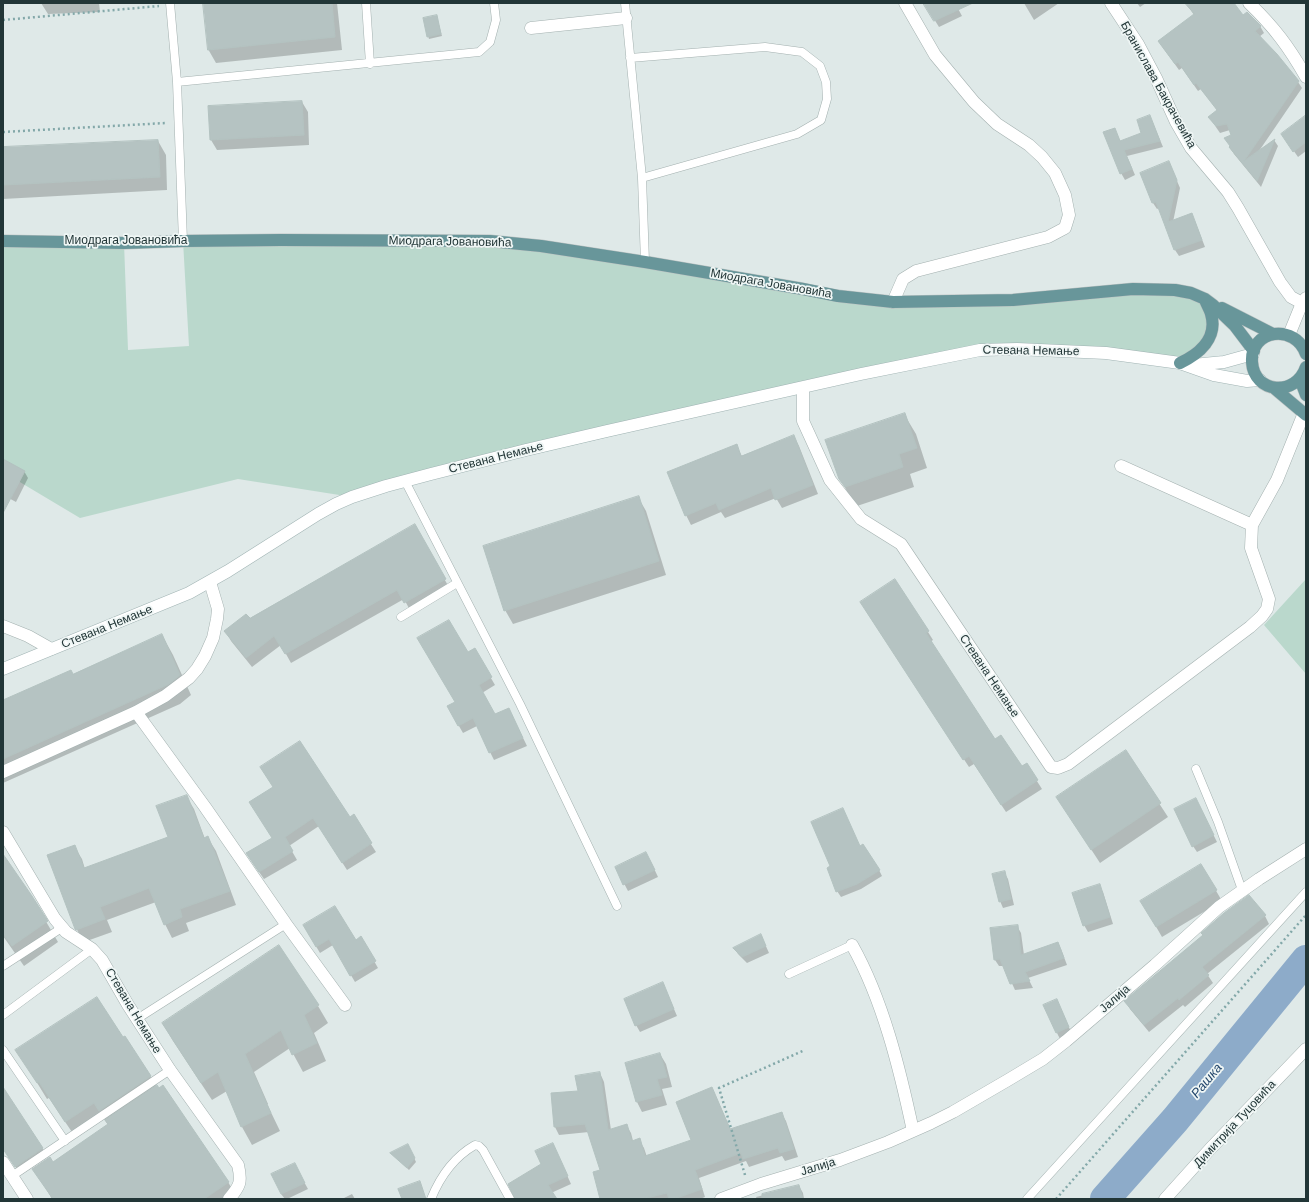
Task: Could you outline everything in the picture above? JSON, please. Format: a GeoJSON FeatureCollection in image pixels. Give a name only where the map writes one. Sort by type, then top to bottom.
{"type":"FeatureCollection","features":[{"type":"Feature","properties":{"kind":"main road","name":"Миодрага Јовановића"},"geometry":{"type":"LineString","coordinates":[[3,241],[124,244],[183,241],[490,241],[541,246],[645,262],[838,296],[893,302],[1013,300],[1133,289],[1175,290],[1191,293],[1273,334]]}},
{"type":"Feature","properties":{"kind":"main road"},"geometry":{"type":"LineString","coordinates":[[1209,302],[1235,326],[1253,353]]}},
{"type":"Feature","properties":{"kind":"main road"},"geometry":{"type":"LineString","coordinates":[[1184,364],[1199,352],[1208,340],[1212,322],[1209,302]]}},
{"type":"Feature","properties":{"kind":"main road"},"geometry":{"type":"LineString","coordinates":[[1305,414],[1274,388],[1264,384],[1260,380],[1253,368],[1253,353],[1260,341],[1278,333],[1298,339],[1306,354]]}},
{"type":"Feature","properties":{"kind":"main road"},"geometry":{"type":"LineString","coordinates":[[1274,388],[1289,387],[1304,374]]}},
{"type":"Feature","properties":{"kind":"main road"},"geometry":{"type":"LineString","coordinates":[[1304,374],[1306,395]]}},
{"type":"Feature","properties":{"kind":"street"},"geometry":{"type":"LineString","coordinates":[[893,302],[903,279],[916,271],[1048,237],[1065,228],[1069,215],[1065,195],[1055,173],[1029,144],[997,124],[974,102],[935,55],[905,3]]}},
{"type":"Feature","properties":{"kind":"street","name":"Бранислава Бакрачевића"},"geometry":{"type":"LineString","coordinates":[[1110,3],[1138,44],[1156,78],[1176,122],[1191,148],[1228,192],[1280,282],[1291,297],[1304,301]]}},
{"type":"Feature","properties":{"kind":"street"},"geometry":{"type":"LineString","coordinates":[[1249,3],[1277,32],[1306,77]]}},
{"type":"Feature","properties":{"kind":"street"},"geometry":{"type":"LineString","coordinates":[[531,28],[626,18]]}},
{"type":"Feature","properties":{"kind":"street"},"geometry":{"type":"LineString","coordinates":[[1298,339],[1304,301]]}},
{"type":"Feature","properties":{"kind":"street","name":"Стевана Немање"},"geometry":{"type":"LineString","coordinates":[[3,669],[173,600],[210,582],[336,504],[363,492],[526,450],[967,351],[996,348],[1106,353],[1184,364],[1209,373],[1247,381],[1260,380]]}},
{"type":"Feature","properties":{"kind":"street"},"geometry":{"type":"LineString","coordinates":[[1184,364],[1217,364],[1253,353]]}},
{"type":"Feature","properties":{"kind":"street","name":"Стевана Немање"},"geometry":{"type":"LineString","coordinates":[[803,388],[803,421],[830,480],[861,519],[901,544],[1051,767],[1058,768],[1068,764],[1250,627],[1262,616],[1267,609],[1269,600],[1251,548],[1252,525]]}},
{"type":"Feature","properties":{"kind":"street"},"geometry":{"type":"LineString","coordinates":[[1121,466],[1252,525],[1277,480],[1305,414]]}},
{"type":"Feature","properties":{"kind":"street"},"geometry":{"type":"LineString","coordinates":[[3,772],[136,712],[178,687],[197,669],[205,656],[212,638],[218,609],[210,582]]}},
{"type":"Feature","properties":{"kind":"street"},"geometry":{"type":"LineString","coordinates":[[3,626],[28,636],[51,649]]}},
{"type":"Feature","properties":{"kind":"street"},"geometry":{"type":"LineString","coordinates":[[136,712],[201,801],[286,924],[345,1005]]}},
{"type":"Feature","properties":{"kind":"street","name":"Стевана Немање"},"geometry":{"type":"LineString","coordinates":[[3,832],[55,919],[66,932],[92,949],[102,960],[137,1019],[170,1070],[238,1165],[241,1177],[238,1188],[230,1199]]}},
{"type":"Feature","properties":{"kind":"street","name":"Јалија"},"geometry":{"type":"LineString","coordinates":[[721,1199],[840,1160],[913,1131],[970,1102],[1032,1066],[1066,1041],[1146,973],[1218,907],[1306,849]]}},
{"type":"Feature","properties":{"kind":"street"},"geometry":{"type":"LineString","coordinates":[[852,945],[862,963],[882,1016],[900,1072],[913,1131]]}},
{"type":"Feature","properties":{"kind":"street","name":"Димитрија Туцовића"},"geometry":{"type":"LineString","coordinates":[[1165,1199],[1306,1049]]}},
{"type":"Feature","properties":{"kind":"street"},"geometry":{"type":"LineString","coordinates":[[3,1162],[27,1199]]}},
{"type":"Feature","properties":{"kind":"lane"},"geometry":{"type":"LineString","coordinates":[[366,3],[370,64]]}},
{"type":"Feature","properties":{"kind":"lane"},"geometry":{"type":"LineString","coordinates":[[177,82],[479,52],[490,42],[496,20],[494,3]]}},
{"type":"Feature","properties":{"kind":"lane"},"geometry":{"type":"LineString","coordinates":[[625,3],[642,178],[645,262]]}},
{"type":"Feature","properties":{"kind":"lane"},"geometry":{"type":"LineString","coordinates":[[170,4],[177,82],[183,241]]}},
{"type":"Feature","properties":{"kind":"lane"},"geometry":{"type":"LineString","coordinates":[[630,58],[765,47],[802,52],[820,66],[826,82],[827,99],[821,120],[797,134],[642,178]]}},
{"type":"Feature","properties":{"kind":"lane"},"geometry":{"type":"LineString","coordinates":[[405,481],[520,704],[617,906]]}},
{"type":"Feature","properties":{"kind":"lane"},"geometry":{"type":"LineString","coordinates":[[401,617],[457,583]]}},
{"type":"Feature","properties":{"kind":"lane"},"geometry":{"type":"LineString","coordinates":[[1196,769],[1218,822],[1242,890]]}},
{"type":"Feature","properties":{"kind":"lane"},"geometry":{"type":"LineString","coordinates":[[1027,1199],[1306,892]]}},
{"type":"Feature","properties":{"kind":"lane"},"geometry":{"type":"LineString","coordinates":[[137,1019],[286,924]]}},
{"type":"Feature","properties":{"kind":"lane"},"geometry":{"type":"LineString","coordinates":[[3,966],[57,931],[60,925]]}},
{"type":"Feature","properties":{"kind":"lane"},"geometry":{"type":"LineString","coordinates":[[789,974],[852,945]]}},
{"type":"Feature","properties":{"kind":"lane"},"geometry":{"type":"LineString","coordinates":[[3,1015],[92,949]]}},
{"type":"Feature","properties":{"kind":"lane"},"geometry":{"type":"LineString","coordinates":[[3,1050],[65,1141]]}},
{"type":"Feature","properties":{"kind":"lane"},"geometry":{"type":"LineString","coordinates":[[12,1176],[170,1070]]}},
{"type":"Feature","properties":{"kind":"lane"},"geometry":{"type":"LineString","coordinates":[[432,1199],[438,1183],[453,1162],[475,1145],[479,1146],[483,1150],[510,1199]]}},
{"type":"Feature","properties":{"kind":"path"},"geometry":{"type":"LineString","coordinates":[[3,20],[170,4]]}},
{"type":"Feature","properties":{"kind":"path"},"geometry":{"type":"LineString","coordinates":[[3,132],[179,122]]}},
{"type":"Feature","properties":{"kind":"path"},"geometry":{"type":"LineString","coordinates":[[1056,1199],[1306,915]]}},
{"type":"Feature","properties":{"kind":"path"},"geometry":{"type":"LineString","coordinates":[[749,1189],[719,1088],[805,1050]]}},
{"type":"Feature","properties":{"kind":"green space"},"geometry":{"type":"Polygon","coordinates":[[[466,240],[863,300],[1133,289],[1205,299],[1211,331],[1180,363],[980,350],[352,497],[238,479],[80,518],[3,472],[3,241],[124,243],[128,350],[189,346],[183,241],[466,240]]]}},
{"type":"Feature","properties":{"kind":"green space"},"geometry":{"type":"Polygon","coordinates":[[[1306,579],[1306,674],[1264,625],[1306,579]]]}},
{"type":"Feature","properties":{"kind":"building"},"geometry":{"type":"Polygon","coordinates":[[[203,3],[332,3],[335,37],[208,50],[203,3]]]}},
{"type":"Feature","properties":{"kind":"building"},"geometry":{"type":"Polygon","coordinates":[[[923,3],[973,3],[934,21],[923,3]]]}},
{"type":"Feature","properties":{"kind":"building"},"geometry":{"type":"Polygon","coordinates":[[[1185,3],[1234,3],[1243,15],[1247,12],[1261,26],[1255,31],[1277,54],[1299,81],[1244,161],[1275,139],[1257,181],[1229,147],[1230,146],[1224,138],[1231,135],[1227,124],[1216,126],[1208,117],[1217,110],[1196,83],[1194,85],[1178,62],[1175,64],[1158,41],[1194,14],[1185,3]]]}},
{"type":"Feature","properties":{"kind":"building"},"geometry":{"type":"Polygon","coordinates":[[[437,15],[441,34],[427,37],[423,18],[437,15]]]}},
{"type":"Feature","properties":{"kind":"building"},"geometry":{"type":"Polygon","coordinates":[[[302,101],[304,135],[210,140],[208,106],[302,101]]]}},
{"type":"Feature","properties":{"kind":"building"},"geometry":{"type":"Polygon","coordinates":[[[1150,115],[1160,141],[1124,150],[1132,169],[1120,174],[1103,132],[1115,128],[1120,141],[1141,133],[1137,120],[1150,115]]]}},
{"type":"Feature","properties":{"kind":"building"},"geometry":{"type":"Polygon","coordinates":[[[1306,115],[1306,142],[1293,152],[1281,134],[1306,115]]]}},
{"type":"Feature","properties":{"kind":"building"},"geometry":{"type":"Polygon","coordinates":[[[158,140],[160,177],[3,185],[3,147],[158,140]]]}},
{"type":"Feature","properties":{"kind":"building"},"geometry":{"type":"Polygon","coordinates":[[[1169,161],[1177,180],[1168,222],[1192,213],[1202,240],[1174,250],[1156,202],[1152,203],[1140,173],[1169,161]]]}},
{"type":"Feature","properties":{"kind":"building"},"geometry":{"type":"Polygon","coordinates":[[[905,413],[917,448],[899,454],[903,467],[845,487],[839,479],[825,440],[905,413]]]}},
{"type":"Feature","properties":{"kind":"building"},"geometry":{"type":"Polygon","coordinates":[[[794,435],[813,485],[775,500],[771,488],[719,510],[716,503],[685,516],[667,472],[737,444],[741,456],[794,435]]]}},
{"type":"Feature","properties":{"kind":"building"},"geometry":{"type":"Polygon","coordinates":[[[3,459],[25,471],[3,513],[3,459]]]}},
{"type":"Feature","properties":{"kind":"building"},"geometry":{"type":"Polygon","coordinates":[[[639,496],[659,561],[504,611],[483,546],[639,496]]]}},
{"type":"Feature","properties":{"kind":"building"},"geometry":{"type":"Polygon","coordinates":[[[415,524],[446,579],[404,603],[397,590],[285,654],[274,636],[246,658],[224,631],[246,614],[250,618],[415,524]]]}},
{"type":"Feature","properties":{"kind":"building"},"geometry":{"type":"Polygon","coordinates":[[[895,579],[929,631],[926,633],[995,739],[1001,735],[1022,766],[1027,763],[1038,780],[1001,805],[969,756],[963,760],[860,602],[895,579]]]}},
{"type":"Feature","properties":{"kind":"building"},"geometry":{"type":"Polygon","coordinates":[[[449,620],[468,652],[475,648],[492,677],[479,685],[495,714],[509,708],[523,738],[489,753],[473,718],[458,726],[447,706],[455,702],[417,638],[449,620]]]}},
{"type":"Feature","properties":{"kind":"building"},"geometry":{"type":"Polygon","coordinates":[[[162,634],[180,675],[169,684],[3,759],[3,700],[71,670],[73,674],[162,634]]]}},
{"type":"Feature","properties":{"kind":"building"},"geometry":{"type":"Polygon","coordinates":[[[300,741],[350,817],[354,814],[372,843],[342,863],[313,818],[285,837],[293,851],[259,872],[246,853],[272,838],[249,802],[273,787],[260,767],[300,741]]]}},
{"type":"Feature","properties":{"kind":"building"},"geometry":{"type":"Polygon","coordinates":[[[1126,750],[1161,803],[1091,850],[1056,797],[1126,750]]]}},
{"type":"Feature","properties":{"kind":"building"},"geometry":{"type":"Polygon","coordinates":[[[187,795],[204,838],[208,836],[230,891],[180,909],[182,917],[164,925],[149,888],[100,907],[105,919],[76,930],[47,855],[75,845],[84,868],[168,837],[156,806],[187,795]]]}},
{"type":"Feature","properties":{"kind":"building"},"geometry":{"type":"Polygon","coordinates":[[[1196,798],[1214,835],[1192,847],[1174,809],[1196,798]]]}},
{"type":"Feature","properties":{"kind":"building"},"geometry":{"type":"Polygon","coordinates":[[[843,808],[860,846],[863,844],[880,870],[857,884],[836,892],[827,868],[830,866],[811,822],[843,808]]]}},
{"type":"Feature","properties":{"kind":"building"},"geometry":{"type":"Polygon","coordinates":[[[646,852],[655,870],[623,885],[615,867],[646,852]]]}},
{"type":"Feature","properties":{"kind":"building"},"geometry":{"type":"Polygon","coordinates":[[[3,854],[48,921],[12,946],[3,934],[3,854]]]}},
{"type":"Feature","properties":{"kind":"building"},"geometry":{"type":"Polygon","coordinates":[[[1201,864],[1217,890],[1156,927],[1140,901],[1201,864]]]}},
{"type":"Feature","properties":{"kind":"building"},"geometry":{"type":"Polygon","coordinates":[[[1005,871],[1011,899],[999,902],[992,874],[1005,871]]]}},
{"type":"Feature","properties":{"kind":"building"},"geometry":{"type":"Polygon","coordinates":[[[1100,884],[1110,917],[1083,926],[1072,893],[1100,884]]]}},
{"type":"Feature","properties":{"kind":"building"},"geometry":{"type":"Polygon","coordinates":[[[1249,895],[1266,915],[1202,967],[1209,975],[1179,1000],[1178,998],[1144,1025],[1124,1001],[1203,935],[1201,933],[1224,913],[1249,895]]]}},
{"type":"Feature","properties":{"kind":"building"},"geometry":{"type":"Polygon","coordinates":[[[335,906],[356,940],[361,936],[376,961],[350,976],[329,939],[316,947],[303,925],[335,906]]]}},
{"type":"Feature","properties":{"kind":"building"},"geometry":{"type":"Polygon","coordinates":[[[1018,925],[1021,955],[1058,942],[1064,958],[1025,972],[1030,981],[1010,984],[1000,959],[994,960],[990,928],[1018,925]]]}},
{"type":"Feature","properties":{"kind":"building"},"geometry":{"type":"Polygon","coordinates":[[[761,934],[766,946],[742,957],[733,948],[761,934]]]}},
{"type":"Feature","properties":{"kind":"building"},"geometry":{"type":"Polygon","coordinates":[[[279,945],[319,1005],[304,1015],[317,1043],[292,1055],[281,1030],[245,1054],[271,1113],[241,1127],[218,1072],[201,1083],[162,1023],[279,945]]]}},
{"type":"Feature","properties":{"kind":"building"},"geometry":{"type":"Polygon","coordinates":[[[663,982],[674,1009],[635,1026],[624,999],[663,982]]]}},
{"type":"Feature","properties":{"kind":"building"},"geometry":{"type":"Polygon","coordinates":[[[97,997],[151,1076],[99,1111],[94,1103],[65,1122],[39,1082],[37,1083],[15,1050],[97,997]]]}},
{"type":"Feature","properties":{"kind":"building"},"geometry":{"type":"Polygon","coordinates":[[[1057,999],[1069,1027],[1056,1033],[1043,1005],[1057,999]]]}},
{"type":"Feature","properties":{"kind":"building"},"geometry":{"type":"Polygon","coordinates":[[[660,1053],[667,1077],[657,1079],[662,1095],[636,1102],[625,1063],[660,1053]]]}},
{"type":"Feature","properties":{"kind":"building"},"geometry":{"type":"Polygon","coordinates":[[[600,1072],[608,1130],[627,1124],[632,1141],[640,1138],[645,1156],[691,1140],[676,1102],[712,1087],[730,1129],[782,1112],[794,1149],[780,1153],[778,1148],[743,1159],[741,1153],[695,1170],[702,1189],[674,1199],[669,1199],[667,1193],[642,1199],[600,1199],[593,1172],[600,1170],[585,1124],[554,1127],[551,1093],[578,1091],[575,1076],[600,1072]]]}},
{"type":"Feature","properties":{"kind":"building"},"geometry":{"type":"Polygon","coordinates":[[[157,1085],[159,1088],[163,1085],[229,1182],[204,1199],[53,1199],[32,1169],[50,1157],[53,1162],[108,1124],[105,1120],[157,1085]]]}},
{"type":"Feature","properties":{"kind":"building"},"geometry":{"type":"Polygon","coordinates":[[[3,1087],[43,1148],[15,1167],[3,1149],[3,1087]]]}},
{"type":"Feature","properties":{"kind":"building"},"geometry":{"type":"Polygon","coordinates":[[[553,1143],[568,1176],[548,1185],[557,1199],[515,1199],[508,1184],[541,1164],[535,1151],[553,1143]]]}},
{"type":"Feature","properties":{"kind":"building"},"geometry":{"type":"Polygon","coordinates":[[[408,1144],[415,1158],[407,1168],[390,1153],[408,1144]]]}},
{"type":"Feature","properties":{"kind":"building"},"geometry":{"type":"Polygon","coordinates":[[[295,1163],[305,1183],[281,1194],[271,1174],[295,1163]]]}},
{"type":"Feature","properties":{"kind":"building"},"geometry":{"type":"Polygon","coordinates":[[[420,1181],[426,1199],[402,1199],[398,1189],[420,1181]]]}},
{"type":"Feature","properties":{"kind":"building"},"geometry":{"type":"Polygon","coordinates":[[[799,1185],[803,1199],[762,1199],[762,1194],[799,1185]]]}},
{"type":"Feature","properties":{"kind":"waterway","name":"Рашка"},"geometry":{"type":"LineString","coordinates":[[1105,1199],[1175,1120],[1306,960]]}}]}
